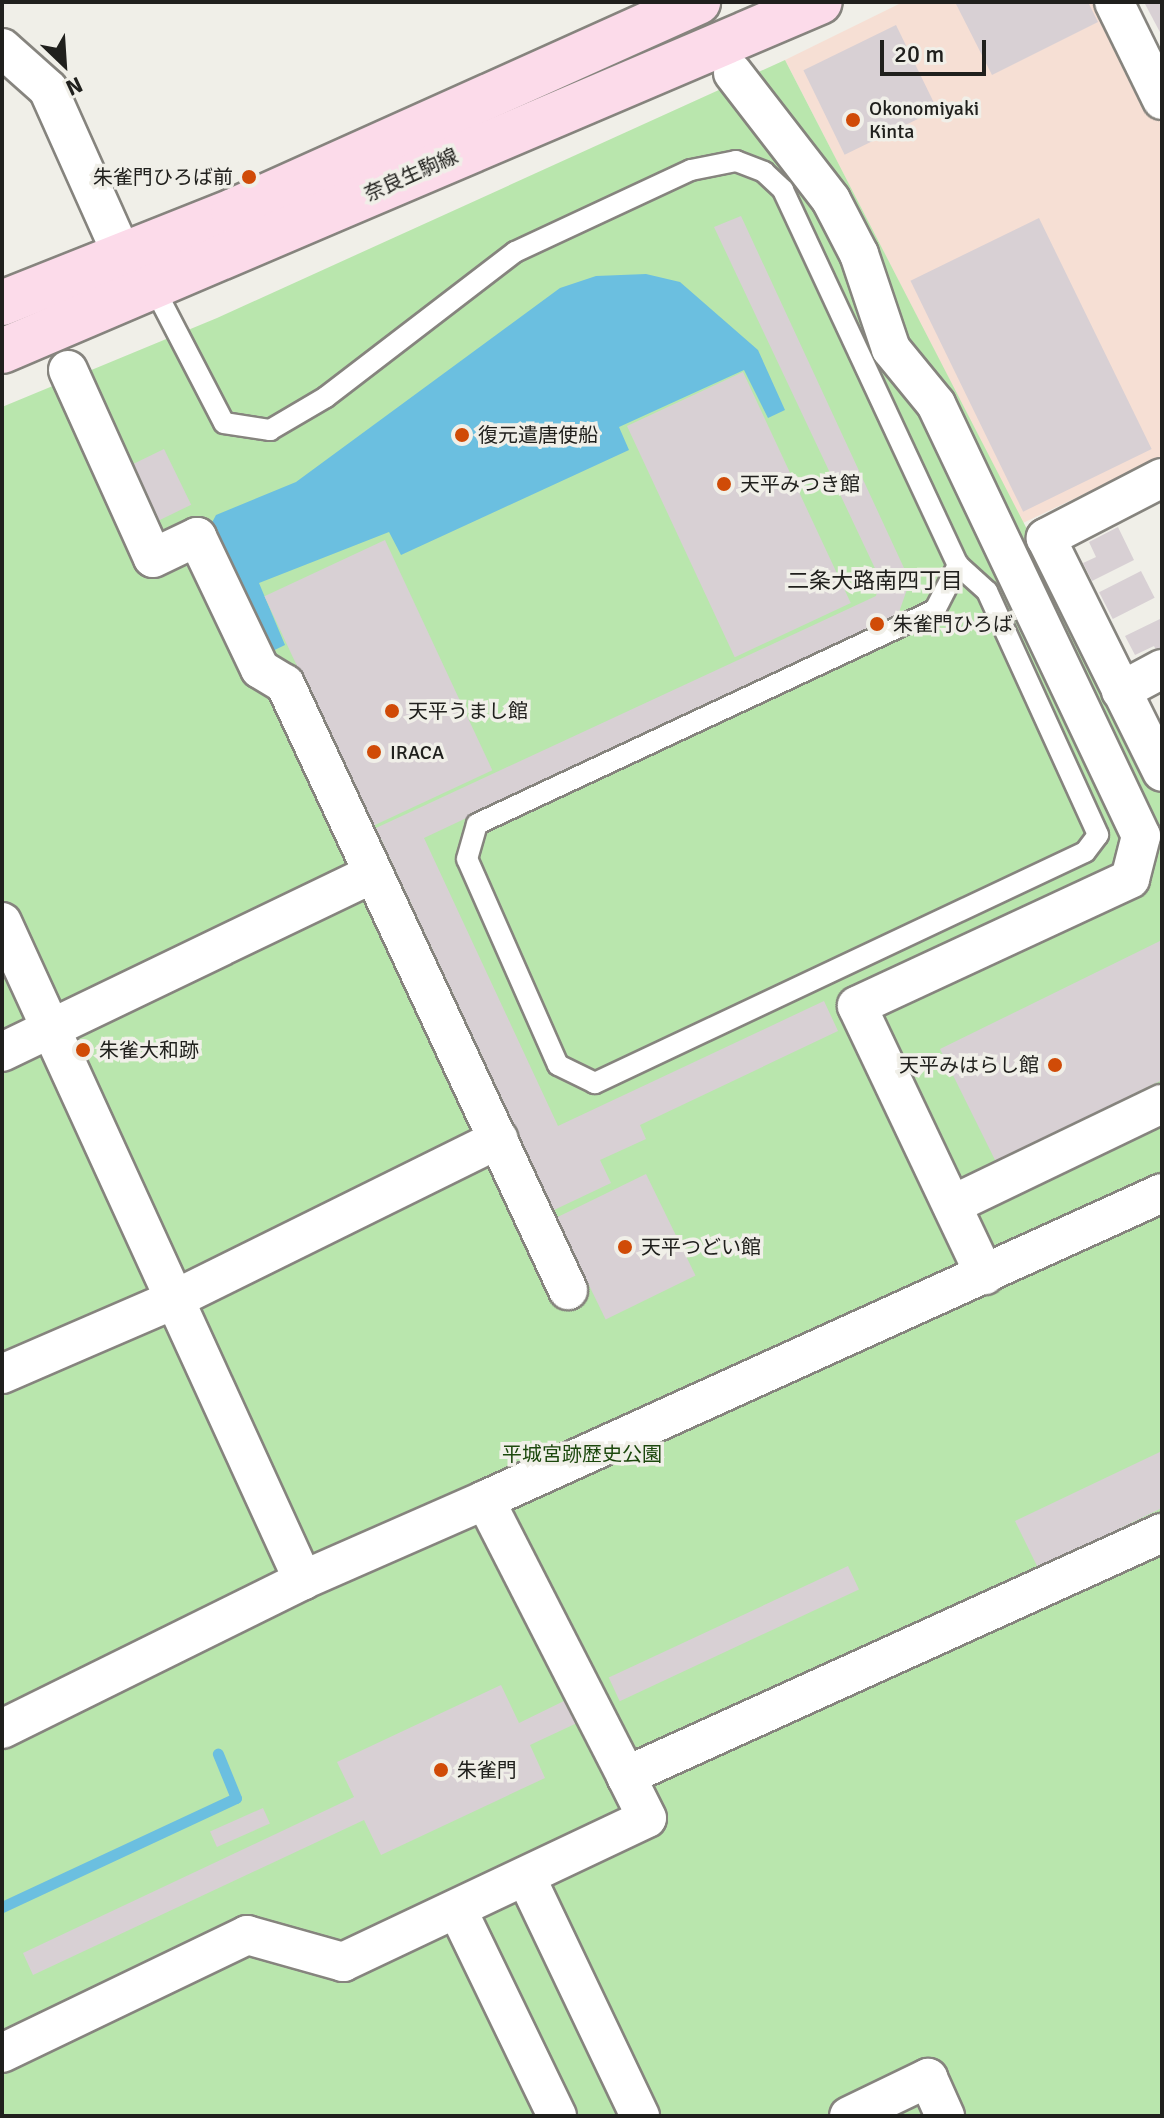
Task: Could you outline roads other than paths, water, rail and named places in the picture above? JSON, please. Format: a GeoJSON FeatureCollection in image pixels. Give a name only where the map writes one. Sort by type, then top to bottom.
{"type":"FeatureCollection","features":[{"type":"Feature","properties":{"kind":"main road","name":"奈良生駒線"},"geometry":{"type":"LineString","coordinates":[[2,351],[138,271],[698,2]]}},
{"type":"Feature","properties":{"kind":"main road","name":"奈良生駒線"},"geometry":{"type":"LineString","coordinates":[[2,303],[138,271],[820,2]]}},
{"type":"Feature","properties":{"kind":"street"},"geometry":{"type":"LineString","coordinates":[[1114,2],[1162,100]]}},
{"type":"Feature","properties":{"kind":"street"},"geometry":{"type":"LineString","coordinates":[[2,48],[48,89],[138,271]]}},
{"type":"Feature","properties":{"kind":"street"},"geometry":{"type":"LineString","coordinates":[[733,73],[831,200],[859,254],[891,349],[936,404],[1141,836],[1130,879],[857,1006],[985,1275]]}},
{"type":"Feature","properties":{"kind":"street"},"geometry":{"type":"LineString","coordinates":[[68,370],[153,558],[197,537],[260,669],[285,684],[568,1290]]}},
{"type":"Feature","properties":{"kind":"street"},"geometry":{"type":"LineString","coordinates":[[1162,478],[1046,538],[1162,772]]}},
{"type":"Feature","properties":{"kind":"street"},"geometry":{"type":"LineString","coordinates":[[1121,691],[1162,669]]}},
{"type":"Feature","properties":{"kind":"street"},"geometry":{"type":"LineString","coordinates":[[2,1052],[372,874]]}},
{"type":"Feature","properties":{"kind":"street"},"geometry":{"type":"LineString","coordinates":[[2,922],[303,1580]]}},
{"type":"Feature","properties":{"kind":"street"},"geometry":{"type":"LineString","coordinates":[[952,1205],[1162,1104]]}},
{"type":"Feature","properties":{"kind":"street"},"geometry":{"type":"LineString","coordinates":[[2,1374],[175,1299],[499,1139]]}},
{"type":"Feature","properties":{"kind":"street"},"geometry":{"type":"LineString","coordinates":[[2,1729],[303,1580],[1162,1193]]}},
{"type":"Feature","properties":{"kind":"street"},"geometry":{"type":"LineString","coordinates":[[2,2053],[247,1935],[343,1962],[647,1818],[485,1500]]}},
{"type":"Feature","properties":{"kind":"street"},"geometry":{"type":"LineString","coordinates":[[626,1776],[1162,1533]]}},
{"type":"Feature","properties":{"kind":"street"},"geometry":{"type":"LineString","coordinates":[[526,1877],[640,2116]]}},
{"type":"Feature","properties":{"kind":"street"},"geometry":{"type":"LineString","coordinates":[[457,1909],[557,2116]]}},
{"type":"Feature","properties":{"kind":"street"},"geometry":{"type":"LineString","coordinates":[[849,2116],[928,2078],[945,2116]]}},
{"type":"Feature","properties":{"kind":"lane"},"geometry":{"type":"LineString","coordinates":[[138,271],[224,423],[270,430],[326,397],[515,252],[691,170],[736,161],[764,172],[783,190],[958,565],[987,591],[1098,835],[1085,852],[595,1083],[558,1065],[467,859],[477,824],[935,610],[958,565]]}},
{"type":"Feature","properties":{"kind":"water"},"geometry":{"type":"Polygon","coordinates":[[[646,274],[680,282],[758,350],[785,410],[768,418],[744,370],[619,427],[629,450],[401,555],[389,532],[259,583],[285,645],[260,657],[208,530],[216,515],[296,482],[560,288],[596,276],[646,274]]]}},
{"type":"Feature","properties":{"kind":"waterway"},"geometry":{"type":"LineString","coordinates":[[2,1907],[236,1798],[218,1754]]}},
{"type":"Feature","properties":{"kind":"place","name":"Okonomiyaki Kinta"},"geometry":{"type":"Point","coordinates":[853,120]}},
{"type":"Feature","properties":{"kind":"place","name":"朱雀門ひろば前"},"geometry":{"type":"Point","coordinates":[249,177]}},
{"type":"Feature","properties":{"kind":"place","name":"復元遣唐使船"},"geometry":{"type":"Point","coordinates":[462,435]}},
{"type":"Feature","properties":{"kind":"place","name":"天平みつき館"},"geometry":{"type":"Point","coordinates":[724,484]}},
{"type":"Feature","properties":{"kind":"place","name":"朱雀門ひろば"},"geometry":{"type":"Point","coordinates":[877,624]}},
{"type":"Feature","properties":{"kind":"place","name":"天平うまし館"},"geometry":{"type":"Point","coordinates":[392,711]}},
{"type":"Feature","properties":{"kind":"place","name":"IRACA"},"geometry":{"type":"Point","coordinates":[374,752]}},
{"type":"Feature","properties":{"kind":"place","name":"朱雀大和跡"},"geometry":{"type":"Point","coordinates":[83,1050]}},
{"type":"Feature","properties":{"kind":"place","name":"天平みはらし館"},"geometry":{"type":"Point","coordinates":[1055,1065]}},
{"type":"Feature","properties":{"kind":"place","name":"天平つどい館"},"geometry":{"type":"Point","coordinates":[625,1247]}},
{"type":"Feature","properties":{"kind":"place","name":"朱雀門"},"geometry":{"type":"Point","coordinates":[441,1770]}},
{"type":"Feature","properties":{"kind":"district","name":"二条大路南四丁目"},"geometry":{"type":"Point","coordinates":[875,581]}},
{"type":"Feature","properties":{"kind":"park label","name":"平城宮跡歴史公園"},"geometry":{"type":"Point","coordinates":[582,1454]}}]}
